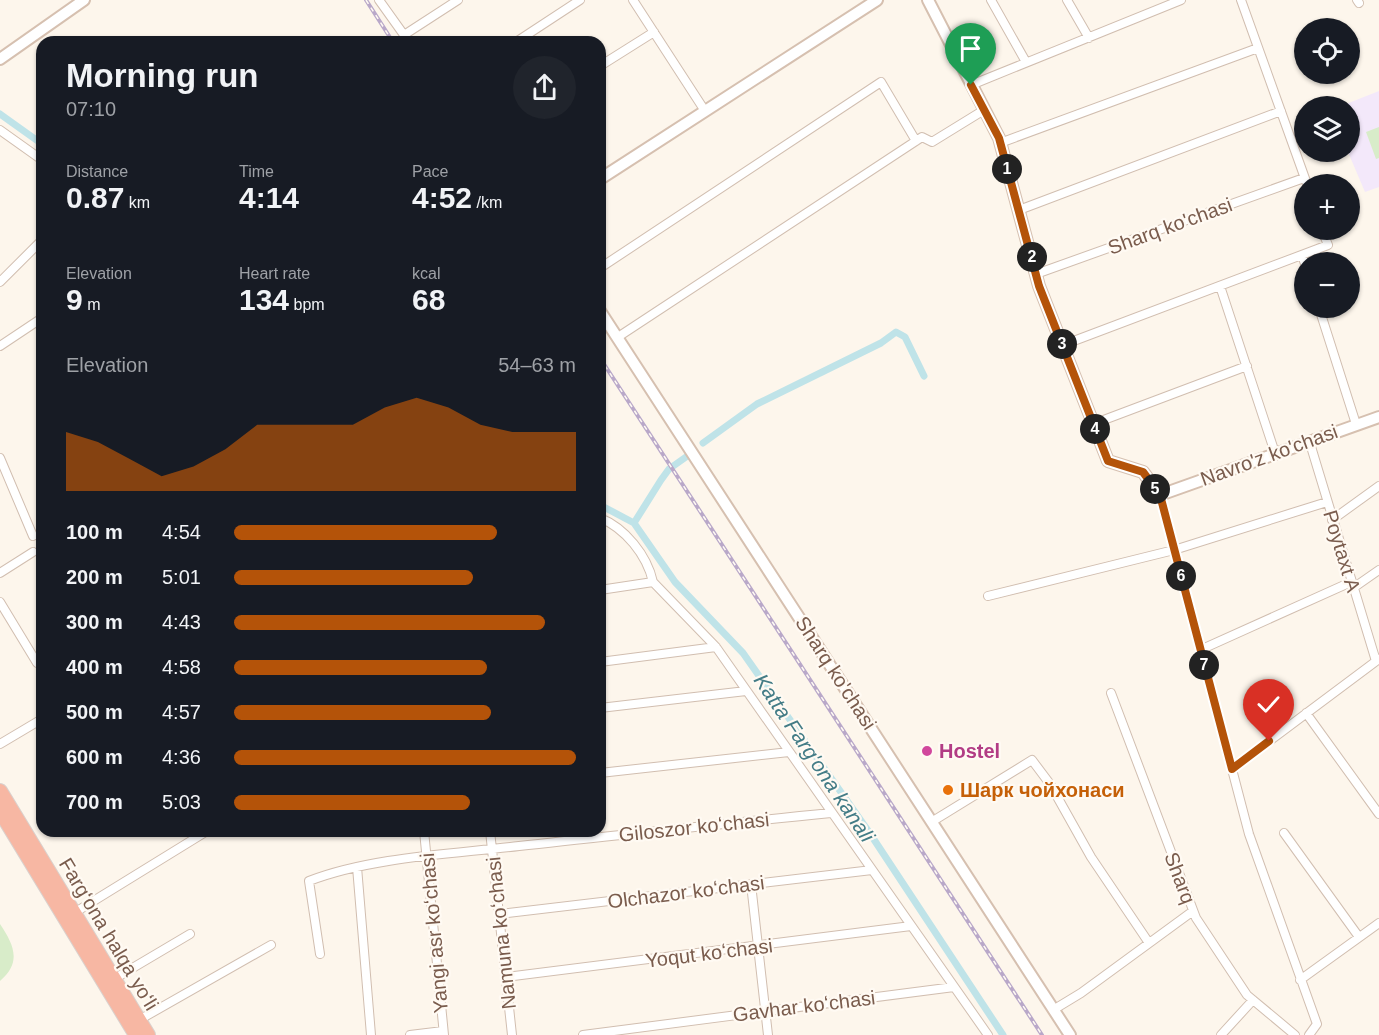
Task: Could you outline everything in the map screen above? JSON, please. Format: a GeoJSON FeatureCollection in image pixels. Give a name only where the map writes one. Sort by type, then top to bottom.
{"type":"FeatureCollection","features":[{"type":"Feature","properties":{"kind":"highway","name":"Farg‘ona halqa yo‘li"},"geometry":{"type":"LineString","coordinates":[[0,791],[74,914],[136,1035]]}},
{"type":"Feature","properties":{"kind":"highway","name":"Farg‘ona halqa yo‘li"},"geometry":{"type":"LineString","coordinates":[[0,811],[95,958],[114,979],[148,1035]]}},
{"type":"Feature","properties":{"kind":"main road"},"geometry":{"type":"LineString","coordinates":[[0,59],[84,0]]}},
{"type":"Feature","properties":{"kind":"main road"},"geometry":{"type":"LineString","coordinates":[[606,175],[877,0]]}},
{"type":"Feature","properties":{"kind":"main road"},"geometry":{"type":"LineString","coordinates":[[928,0],[1000,143],[1036,274],[1108,461],[1143,472],[1160,495]]}},
{"type":"Feature","properties":{"kind":"main road","name":"Sharq ko'chasi"},"geometry":{"type":"LineString","coordinates":[[606,320],[1070,1035]]}},
{"type":"Feature","properties":{"kind":"main road","name":"Navro'z ko'chasi"},"geometry":{"type":"LineString","coordinates":[[1160,495],[1309,440],[1379,417]]}},
{"type":"Feature","properties":{"kind":"street"},"geometry":{"type":"LineString","coordinates":[[379,0],[405,36]]}},
{"type":"Feature","properties":{"kind":"street"},"geometry":{"type":"LineString","coordinates":[[409,36],[458,0]]}},
{"type":"Feature","properties":{"kind":"street"},"geometry":{"type":"LineString","coordinates":[[525,36],[579,0]]}},
{"type":"Feature","properties":{"kind":"street"},"geometry":{"type":"LineString","coordinates":[[633,0],[705,111]]}},
{"type":"Feature","properties":{"kind":"street"},"geometry":{"type":"LineString","coordinates":[[991,0],[1026,62]]}},
{"type":"Feature","properties":{"kind":"street"},"geometry":{"type":"LineString","coordinates":[[1066,0],[1089,38]]}},
{"type":"Feature","properties":{"kind":"street"},"geometry":{"type":"LineString","coordinates":[[971,85],[1181,0]]}},
{"type":"Feature","properties":{"kind":"street","name":"Sharq ko'chasi"},"geometry":{"type":"LineString","coordinates":[[1241,0],[1303,174]]}},
{"type":"Feature","properties":{"kind":"street"},"geometry":{"type":"LineString","coordinates":[[606,62],[654,32]]}},
{"type":"Feature","properties":{"kind":"street"},"geometry":{"type":"LineString","coordinates":[[1000,143],[1258,48]]}},
{"type":"Feature","properties":{"kind":"street"},"geometry":{"type":"LineString","coordinates":[[606,264],[881,82],[916,141]]}},
{"type":"Feature","properties":{"kind":"street"},"geometry":{"type":"LineString","coordinates":[[618,338],[922,137],[932,142],[984,110]]}},
{"type":"Feature","properties":{"kind":"street"},"geometry":{"type":"LineString","coordinates":[[1018,210],[1281,111]]}},
{"type":"Feature","properties":{"kind":"street"},"geometry":{"type":"LineString","coordinates":[[0,130],[36,156]]}},
{"type":"Feature","properties":{"kind":"street","name":"Sharq ko'chasi"},"geometry":{"type":"LineString","coordinates":[[1036,274],[1294,185]]}},
{"type":"Feature","properties":{"kind":"street"},"geometry":{"type":"LineString","coordinates":[[1310,252],[1328,245],[1326,240]]}},
{"type":"Feature","properties":{"kind":"street"},"geometry":{"type":"LineString","coordinates":[[0,282],[36,247]]}},
{"type":"Feature","properties":{"kind":"street"},"geometry":{"type":"LineString","coordinates":[[1063,345],[1294,258]]}},
{"type":"Feature","properties":{"kind":"street"},"geometry":{"type":"LineString","coordinates":[[1220,286],[1275,453]]}},
{"type":"Feature","properties":{"kind":"street"},"geometry":{"type":"LineString","coordinates":[[1322,318],[1356,424]]}},
{"type":"Feature","properties":{"kind":"street"},"geometry":{"type":"LineString","coordinates":[[0,346],[36,322]]}},
{"type":"Feature","properties":{"kind":"street"},"geometry":{"type":"LineString","coordinates":[[1093,424],[1246,366]]}},
{"type":"Feature","properties":{"kind":"street","name":"Poytaxt A"},"geometry":{"type":"LineString","coordinates":[[1309,440],[1351,582],[1378,660]]}},
{"type":"Feature","properties":{"kind":"street"},"geometry":{"type":"LineString","coordinates":[[0,458],[33,536]]}},
{"type":"Feature","properties":{"kind":"street"},"geometry":{"type":"LineString","coordinates":[[1332,520],[1379,486]]}},
{"type":"Feature","properties":{"kind":"street"},"geometry":{"type":"LineString","coordinates":[[1160,495],[1249,834],[1317,1024],[1309,1035]]}},
{"type":"Feature","properties":{"kind":"street"},"geometry":{"type":"LineString","coordinates":[[988,596],[1174,550],[1327,502]]}},
{"type":"Feature","properties":{"kind":"street"},"geometry":{"type":"LineString","coordinates":[[606,520],[614,523],[633,543],[650,569],[653,582],[716,647],[988,1035]]}},
{"type":"Feature","properties":{"kind":"street"},"geometry":{"type":"LineString","coordinates":[[0,573],[33,552]]}},
{"type":"Feature","properties":{"kind":"street"},"geometry":{"type":"LineString","coordinates":[[1200,650],[1351,582],[1356,586],[1379,570]]}},
{"type":"Feature","properties":{"kind":"street"},"geometry":{"type":"LineString","coordinates":[[606,589],[653,582]]}},
{"type":"Feature","properties":{"kind":"street"},"geometry":{"type":"LineString","coordinates":[[0,602],[36,661]]}},
{"type":"Feature","properties":{"kind":"street"},"geometry":{"type":"LineString","coordinates":[[606,661],[716,647]]}},
{"type":"Feature","properties":{"kind":"street"},"geometry":{"type":"LineString","coordinates":[[1232,769],[1378,660]]}},
{"type":"Feature","properties":{"kind":"street"},"geometry":{"type":"LineString","coordinates":[[606,707],[746,691]]}},
{"type":"Feature","properties":{"kind":"street","name":"Sharq"},"geometry":{"type":"LineString","coordinates":[[1112,693],[1193,911],[1247,995],[1295,1035]]}},
{"type":"Feature","properties":{"kind":"street"},"geometry":{"type":"LineString","coordinates":[[1306,713],[1379,814]]}},
{"type":"Feature","properties":{"kind":"street"},"geometry":{"type":"LineString","coordinates":[[0,744],[36,723]]}},
{"type":"Feature","properties":{"kind":"street"},"geometry":{"type":"LineString","coordinates":[[606,773],[789,752]]}},
{"type":"Feature","properties":{"kind":"street"},"geometry":{"type":"LineString","coordinates":[[933,821],[1032,760],[1050,784],[1092,857],[1149,944]]}},
{"type":"Feature","properties":{"kind":"street","name":"Giloszor koʻchasi"},"geometry":{"type":"LineString","coordinates":[[606,837],[831,813]]}},
{"type":"Feature","properties":{"kind":"street"},"geometry":{"type":"LineString","coordinates":[[1284,834],[1359,937]]}},
{"type":"Feature","properties":{"kind":"street"},"geometry":{"type":"LineString","coordinates":[[74,914],[197,837]]}},
{"type":"Feature","properties":{"kind":"street","name":"Yangi asr koʻchasi"},"geometry":{"type":"LineString","coordinates":[[425,837],[443,1033]]}},
{"type":"Feature","properties":{"kind":"street","name":"Namuna koʻchasi"},"geometry":{"type":"LineString","coordinates":[[491,837],[512,1035]]}},
{"type":"Feature","properties":{"kind":"street","name":"Giloszor koʻchasi"},"geometry":{"type":"LineString","coordinates":[[320,954],[309,881],[357,867],[605,837]]}},
{"type":"Feature","properties":{"kind":"street"},"geometry":{"type":"LineString","coordinates":[[357,867],[371,1035]]}},
{"type":"Feature","properties":{"kind":"street","name":"Olchazor koʻchasi"},"geometry":{"type":"LineString","coordinates":[[500,914],[872,870]]}},
{"type":"Feature","properties":{"kind":"street"},"geometry":{"type":"LineString","coordinates":[[751,884],[768,1035]]}},
{"type":"Feature","properties":{"kind":"street"},"geometry":{"type":"LineString","coordinates":[[1053,1010],[1081,993],[1193,911]]}},
{"type":"Feature","properties":{"kind":"street"},"geometry":{"type":"LineString","coordinates":[[1300,980],[1379,923]]}},
{"type":"Feature","properties":{"kind":"street","name":"Yoqut koʻchasi"},"geometry":{"type":"LineString","coordinates":[[506,977],[911,926]]}},
{"type":"Feature","properties":{"kind":"street"},"geometry":{"type":"LineString","coordinates":[[114,979],[190,934]]}},
{"type":"Feature","properties":{"kind":"street"},"geometry":{"type":"LineString","coordinates":[[139,1020],[271,945]]}},
{"type":"Feature","properties":{"kind":"street","name":"Gavhar koʻchasi"},"geometry":{"type":"LineString","coordinates":[[583,1035],[954,987]]}},
{"type":"Feature","properties":{"kind":"street"},"geometry":{"type":"LineString","coordinates":[[1221,1035],[1253,1000]]}},
{"type":"Feature","properties":{"kind":"street"},"geometry":{"type":"LineString","coordinates":[[410,1035],[443,1033]]}},
{"type":"Feature","properties":{"kind":"shaded area"},"geometry":{"type":"Polygon","coordinates":[[[1379,91],[1379,187],[1365,192],[1360,174],[1357,174],[1352,162],[1360,162],[1360,98],[1379,91]]]}},
{"type":"Feature","properties":{"kind":"green space"},"geometry":{"type":"Polygon","coordinates":[[[1379,127],[1379,158],[1376,159],[1366,132],[1379,127]]]}},
{"type":"Feature","properties":{"kind":"green space"},"geometry":{"type":"Polygon","coordinates":[[[0,924],[14,953],[11,967],[0,981],[0,924]]]}},
{"type":"Feature","properties":{"kind":"waterway","name":"Katta Farg'ona kanali"},"geometry":{"type":"LineString","coordinates":[[0,114],[36,140]]}},
{"type":"Feature","properties":{"kind":"waterway"},"geometry":{"type":"LineString","coordinates":[[703,443],[757,404],[881,343],[896,332],[905,337],[924,376]]}},
{"type":"Feature","properties":{"kind":"waterway"},"geometry":{"type":"LineString","coordinates":[[634,523],[669,469],[686,457]]}},
{"type":"Feature","properties":{"kind":"waterway","name":"Katta Farg'ona kanali"},"geometry":{"type":"LineString","coordinates":[[606,508],[634,523],[675,582],[743,653],[869,832],[1003,1035]]}},
{"type":"Feature","properties":{"kind":"railway"},"geometry":{"type":"LineString","coordinates":[[366,0],[389,36]]}},
{"type":"Feature","properties":{"kind":"railway"},"geometry":{"type":"LineString","coordinates":[[606,367],[1042,1035]]}},
{"type":"Feature","properties":{"kind":"place","name":"Hostel"},"geometry":{"type":"Point","coordinates":[927,751]}},
{"type":"Feature","properties":{"kind":"place","name":"Шарк чойхонаси"},"geometry":{"type":"Point","coordinates":[948,790]}},
{"type":"Feature","properties":{"kind":"route"},"geometry":{"type":"LineString","coordinates":[[971,85],[999,138],[1039,286],[1108,461],[1143,472],[1160,495],[1232,769],[1269,741]]}}]}
